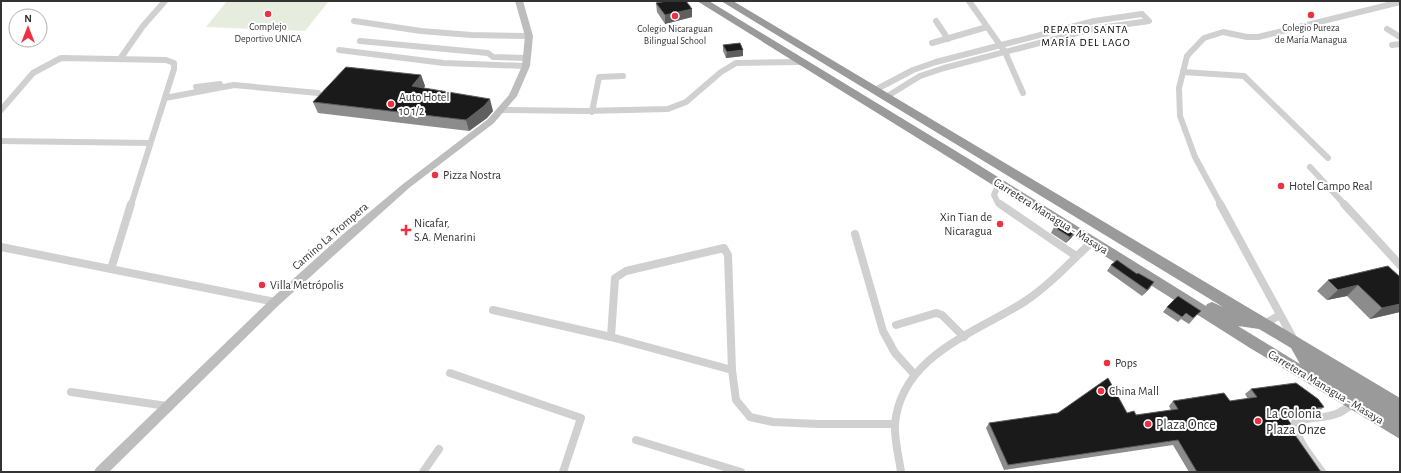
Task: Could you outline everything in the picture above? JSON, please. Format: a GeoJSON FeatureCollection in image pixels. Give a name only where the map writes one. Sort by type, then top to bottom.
{"type":"FeatureCollection","features":[{"type":"Feature","properties":{"kind":"highway","name":"Carretera Managua - Masaya"},"geometry":{"type":"LineString","coordinates":[[702,1],[1000,183],[1352,404],[1400,432]]}},
{"type":"Feature","properties":{"kind":"highway","name":"Carretera Managua - Masaya"},"geometry":{"type":"LineString","coordinates":[[726,1],[1400,406]]}},
{"type":"Feature","properties":{"kind":"highway"},"geometry":{"type":"LineString","coordinates":[[1001,166],[1003,175],[1000,183],[1012,183],[1036,188]]}},
{"type":"Feature","properties":{"kind":"highway"},"geometry":{"type":"LineString","coordinates":[[1095,244],[1129,259],[1222,314],[1244,322],[1264,324]]}},
{"type":"Feature","properties":{"kind":"highway"},"geometry":{"type":"LineString","coordinates":[[1295,342],[1307,362],[1400,421]]}},
{"type":"Feature","properties":{"kind":"street"},"geometry":{"type":"LineString","coordinates":[[120,59],[143,26],[164,1]]}},
{"type":"Feature","properties":{"kind":"street","name":"Camino La Trompera"},"geometry":{"type":"LineString","coordinates":[[100,472],[275,302],[406,186],[491,122],[513,96],[526,62],[529,36],[519,1]]}},
{"type":"Feature","properties":{"kind":"street"},"geometry":{"type":"LineString","coordinates":[[969,1],[1000,45],[1023,93]]}},
{"type":"Feature","properties":{"kind":"street"},"geometry":{"type":"LineString","coordinates":[[1295,342],[1195,157],[1180,116],[1179,88],[1182,72],[1187,56],[1192,49],[1204,38],[1213,35],[1223,32],[1247,37],[1258,37],[1400,2]]}},
{"type":"Feature","properties":{"kind":"street"},"geometry":{"type":"LineString","coordinates":[[875,90],[914,70],[936,62],[1094,21],[1142,14],[1149,21],[1092,29],[944,68],[926,74],[886,97]]}},
{"type":"Feature","properties":{"kind":"street"},"geometry":{"type":"LineString","coordinates":[[354,21],[421,31],[471,35],[529,36]]}},
{"type":"Feature","properties":{"kind":"street"},"geometry":{"type":"LineString","coordinates":[[936,21],[948,39]]}},
{"type":"Feature","properties":{"kind":"street"},"geometry":{"type":"LineString","coordinates":[[932,44],[987,27]]}},
{"type":"Feature","properties":{"kind":"street"},"geometry":{"type":"LineString","coordinates":[[1387,29],[1400,37]]}},
{"type":"Feature","properties":{"kind":"street"},"geometry":{"type":"LineString","coordinates":[[360,40],[450,50],[488,52],[491,53],[493,57],[526,62]]}},
{"type":"Feature","properties":{"kind":"street"},"geometry":{"type":"LineString","coordinates":[[1392,45],[1400,44]]}},
{"type":"Feature","properties":{"kind":"street"},"geometry":{"type":"LineString","coordinates":[[339,50],[444,63],[526,62]]}},
{"type":"Feature","properties":{"kind":"street"},"geometry":{"type":"LineString","coordinates":[[1,110],[33,73],[61,58],[166,60],[174,63],[174,69],[111,269]]}},
{"type":"Feature","properties":{"kind":"street"},"geometry":{"type":"LineString","coordinates":[[501,110],[592,112],[662,109],[678,106],[728,66],[736,63],[800,62]]}},
{"type":"Feature","properties":{"kind":"street"},"geometry":{"type":"LineString","coordinates":[[1182,72],[1244,76],[1328,158]]}},
{"type":"Feature","properties":{"kind":"street"},"geometry":{"type":"LineString","coordinates":[[592,112],[599,77],[623,76]]}},
{"type":"Feature","properties":{"kind":"street"},"geometry":{"type":"LineString","coordinates":[[196,87],[223,84],[318,93]]}},
{"type":"Feature","properties":{"kind":"street"},"geometry":{"type":"LineString","coordinates":[[165,98],[234,85]]}},
{"type":"Feature","properties":{"kind":"street"},"geometry":{"type":"LineString","coordinates":[[1,141],[150,143]]}},
{"type":"Feature","properties":{"kind":"street"},"geometry":{"type":"LineString","coordinates":[[1310,167],[1400,266]]}},
{"type":"Feature","properties":{"kind":"street"},"geometry":{"type":"LineString","coordinates":[[1000,183],[993,193],[994,198],[998,203],[1076,256]]}},
{"type":"Feature","properties":{"kind":"street"},"geometry":{"type":"LineString","coordinates":[[855,234],[883,331],[895,353],[914,374]]}},
{"type":"Feature","properties":{"kind":"street"},"geometry":{"type":"LineString","coordinates":[[901,472],[895,424],[899,401],[914,374],[941,351],[1024,302],[1058,274],[1076,256],[1095,244]]}},
{"type":"Feature","properties":{"kind":"street"},"geometry":{"type":"LineString","coordinates":[[1,247],[275,302]]}},
{"type":"Feature","properties":{"kind":"street"},"geometry":{"type":"LineString","coordinates":[[611,337],[615,278],[626,271],[724,248],[728,255],[732,370],[736,400],[750,417],[773,422],[818,424],[895,424]]}},
{"type":"Feature","properties":{"kind":"street"},"geometry":{"type":"LineString","coordinates":[[493,310],[611,337],[732,370]]}},
{"type":"Feature","properties":{"kind":"street"},"geometry":{"type":"LineString","coordinates":[[896,325],[936,313],[942,315],[964,337]]}},
{"type":"Feature","properties":{"kind":"street"},"geometry":{"type":"LineString","coordinates":[[1264,324],[1280,315]]}},
{"type":"Feature","properties":{"kind":"street"},"geometry":{"type":"LineString","coordinates":[[450,373],[581,418],[563,472]]}},
{"type":"Feature","properties":{"kind":"street"},"geometry":{"type":"LineString","coordinates":[[71,392],[167,406]]}},
{"type":"Feature","properties":{"kind":"street"},"geometry":{"type":"LineString","coordinates":[[1322,472],[1298,434],[1295,427],[1296,422],[1345,413],[1352,404]]}},
{"type":"Feature","properties":{"kind":"street"},"geometry":{"type":"LineString","coordinates":[[636,440],[741,472]]}},
{"type":"Feature","properties":{"kind":"street"},"geometry":{"type":"LineString","coordinates":[[422,472],[439,449]]}},
{"type":"Feature","properties":{"kind":"shaded area","name":"Complejo Deportivo UNICA"},"geometry":{"type":"Polygon","coordinates":[[[227,1],[329,1],[305,31],[206,27],[227,1]]]}},
{"type":"Feature","properties":{"kind":"building"},"geometry":{"type":"Polygon","coordinates":[[[667,1],[686,1],[692,9],[665,15],[656,3],[667,1]]]}},
{"type":"Feature","properties":{"kind":"building"},"geometry":{"type":"Polygon","coordinates":[[[740,43],[743,50],[727,52],[723,45],[740,43]]]}},
{"type":"Feature","properties":{"kind":"building","name":"Auto Hotel 10 1/2"},"geometry":{"type":"Polygon","coordinates":[[[346,67],[421,75],[412,86],[490,99],[484,106],[466,120],[313,102],[346,67]]]}},
{"type":"Feature","properties":{"kind":"building"},"geometry":{"type":"Polygon","coordinates":[[[1060,222],[1075,231],[1070,237],[1054,227],[1060,222]]]}},
{"type":"Feature","properties":{"kind":"building"},"geometry":{"type":"Polygon","coordinates":[[[1117,260],[1137,274],[1138,273],[1154,282],[1147,290],[1111,265],[1117,260]]]}},
{"type":"Feature","properties":{"kind":"building"},"geometry":{"type":"Polygon","coordinates":[[[1388,266],[1400,277],[1400,304],[1382,308],[1358,285],[1338,290],[1328,280],[1388,266]]]}},
{"type":"Feature","properties":{"kind":"building"},"geometry":{"type":"Polygon","coordinates":[[[1178,296],[1201,311],[1193,318],[1186,313],[1182,317],[1167,307],[1178,296]]]}},
{"type":"Feature","properties":{"kind":"building","name":"Plaza Once"},"geometry":{"type":"Polygon","coordinates":[[[1108,378],[1127,413],[1134,411],[1136,415],[1178,409],[1173,401],[1224,393],[1230,401],[1257,397],[1251,389],[1296,383],[1318,399],[1324,407],[1284,414],[1291,424],[1288,425],[1321,472],[1197,472],[1178,440],[1008,465],[989,423],[1058,413],[1108,378]]]}},
{"type":"Feature","properties":{"kind":"place","name":"Complejo Deportivo UNICA"},"geometry":{"type":"Point","coordinates":[268,14]}},
{"type":"Feature","properties":{"kind":"place","name":"Colegio Pureza de María Managua"},"geometry":{"type":"Point","coordinates":[1311,15]}},
{"type":"Feature","properties":{"kind":"place","name":"Colegio Nicaraguan Bilingual School"},"geometry":{"type":"Point","coordinates":[675,16]}},
{"type":"Feature","properties":{"kind":"place","name":"Auto Hotel 10 1/2"},"geometry":{"type":"Point","coordinates":[391,104]}},
{"type":"Feature","properties":{"kind":"place","name":"Pizza Nostra"},"geometry":{"type":"Point","coordinates":[435,175]}},
{"type":"Feature","properties":{"kind":"place","name":"Hotel Campo Real"},"geometry":{"type":"Point","coordinates":[1281,186]}},
{"type":"Feature","properties":{"kind":"place","name":"Xin Tian de Nicaragua"},"geometry":{"type":"Point","coordinates":[1000,224]}},
{"type":"Feature","properties":{"kind":"place","name":"Nicafar, S.A. Menarini"},"geometry":{"type":"Point","coordinates":[406,230]}},
{"type":"Feature","properties":{"kind":"place","name":"Villa Metrópolis"},"geometry":{"type":"Point","coordinates":[262,285]}},
{"type":"Feature","properties":{"kind":"place","name":"Pops"},"geometry":{"type":"Point","coordinates":[1107,363]}},
{"type":"Feature","properties":{"kind":"place","name":"China Mall"},"geometry":{"type":"Point","coordinates":[1101,391]}},
{"type":"Feature","properties":{"kind":"place","name":"La Colonia Plaza Onze"},"geometry":{"type":"Point","coordinates":[1258,421]}},
{"type":"Feature","properties":{"kind":"place","name":"Plaza Once"},"geometry":{"type":"Point","coordinates":[1148,424]}},
{"type":"Feature","properties":{"kind":"district","name":"REPARTO SANTA MARÍA DEL LAGO"},"geometry":{"type":"Point","coordinates":[1086,35]}}]}
